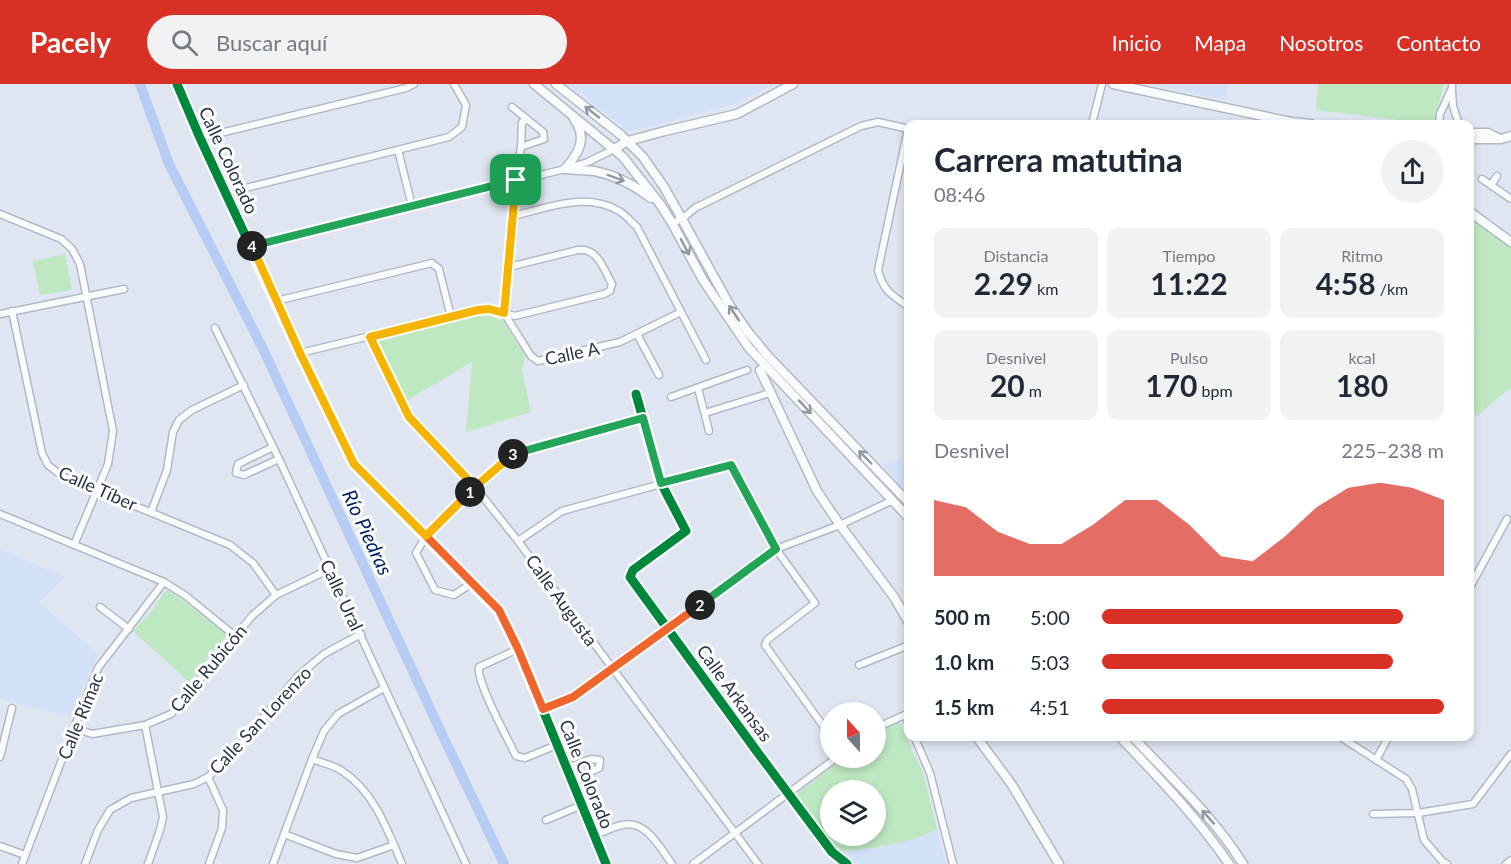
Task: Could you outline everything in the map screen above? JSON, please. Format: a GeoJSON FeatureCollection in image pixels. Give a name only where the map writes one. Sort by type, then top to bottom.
{"type":"FeatureCollection","features":[{"type":"Feature","properties":{"kind":"main road"},"geometry":{"type":"LineString","coordinates":[[534,84],[623,157],[660,204],[703,280],[749,348],[904,513]]}},
{"type":"Feature","properties":{"kind":"main road"},"geometry":{"type":"LineString","coordinates":[[556,84],[628,141],[651,167],[726,299],[748,332],[766,355],[904,497]]}},
{"type":"Feature","properties":{"kind":"main road"},"geometry":{"type":"LineString","coordinates":[[614,148],[628,141],[737,114],[793,84]]}},
{"type":"Feature","properties":{"kind":"main road"},"geometry":{"type":"LineString","coordinates":[[1113,84],[1282,120]]}},
{"type":"Feature","properties":{"kind":"main road"},"geometry":{"type":"LineString","coordinates":[[565,169],[576,156],[582,139],[579,126],[568,111]]}},
{"type":"Feature","properties":{"kind":"main road"},"geometry":{"type":"LineString","coordinates":[[1474,139],[1501,139],[1511,136]]}},
{"type":"Feature","properties":{"kind":"main road"},"geometry":{"type":"LineString","coordinates":[[565,169],[595,171],[620,180],[636,187],[660,204]]}},
{"type":"Feature","properties":{"kind":"main road"},"geometry":{"type":"LineString","coordinates":[[1474,215],[1511,242]]}},
{"type":"Feature","properties":{"kind":"main road"},"geometry":{"type":"LineString","coordinates":[[760,370],[817,491],[894,597],[904,614]]}},
{"type":"Feature","properties":{"kind":"main road"},"geometry":{"type":"LineString","coordinates":[[980,741],[1012,785],[1059,864]]}},
{"type":"Feature","properties":{"kind":"main road"},"geometry":{"type":"LineString","coordinates":[[1124,741],[1189,811],[1228,864]]}},
{"type":"Feature","properties":{"kind":"main road"},"geometry":{"type":"LineString","coordinates":[[1137,741],[1211,820],[1243,864]]}},
{"type":"Feature","properties":{"kind":"street","name":"Calle Colorado"},"geometry":{"type":"LineString","coordinates":[[177,84],[300,353],[354,464],[499,610],[518,649],[606,864]]}},
{"type":"Feature","properties":{"kind":"street"},"geometry":{"type":"LineString","coordinates":[[200,138],[406,88],[414,84]]}},
{"type":"Feature","properties":{"kind":"street"},"geometry":{"type":"LineString","coordinates":[[226,193],[448,137],[462,127],[466,105],[454,84]]}},
{"type":"Feature","properties":{"kind":"street"},"geometry":{"type":"LineString","coordinates":[[1093,120],[1102,84]]}},
{"type":"Feature","properties":{"kind":"street"},"geometry":{"type":"LineString","coordinates":[[1439,120],[1452,86]]}},
{"type":"Feature","properties":{"kind":"street"},"geometry":{"type":"LineString","coordinates":[[1452,86],[1453,106],[1458,120]]}},
{"type":"Feature","properties":{"kind":"street"},"geometry":{"type":"LineString","coordinates":[[512,107],[543,132],[544,140],[521,147]]}},
{"type":"Feature","properties":{"kind":"street"},"geometry":{"type":"LineString","coordinates":[[504,313],[522,122],[527,120]]}},
{"type":"Feature","properties":{"kind":"street"},"geometry":{"type":"LineString","coordinates":[[672,224],[695,208],[861,126],[878,122],[904,128]]}},
{"type":"Feature","properties":{"kind":"street"},"geometry":{"type":"LineString","coordinates":[[1474,132],[1488,132],[1501,139]]}},
{"type":"Feature","properties":{"kind":"street"},"geometry":{"type":"LineString","coordinates":[[251,247],[565,169],[588,162],[614,148]]}},
{"type":"Feature","properties":{"kind":"street"},"geometry":{"type":"LineString","coordinates":[[398,150],[412,206]]}},
{"type":"Feature","properties":{"kind":"street"},"geometry":{"type":"LineString","coordinates":[[904,152],[878,270],[881,283],[888,292],[904,303]]}},
{"type":"Feature","properties":{"kind":"street"},"geometry":{"type":"LineString","coordinates":[[1491,184],[1497,176]]}},
{"type":"Feature","properties":{"kind":"street"},"geometry":{"type":"LineString","coordinates":[[1482,179],[1511,199]]}},
{"type":"Feature","properties":{"kind":"street"},"geometry":{"type":"LineString","coordinates":[[513,216],[577,201],[598,203],[620,212],[637,227],[706,360]]}},
{"type":"Feature","properties":{"kind":"street"},"geometry":{"type":"LineString","coordinates":[[0,214],[62,239],[72,249],[80,264],[113,431],[108,464],[74,545]]}},
{"type":"Feature","properties":{"kind":"street"},"geometry":{"type":"LineString","coordinates":[[300,353],[478,310],[489,309],[515,316],[604,294],[609,291],[612,284],[597,257],[588,250],[578,250],[508,267]]}},
{"type":"Feature","properties":{"kind":"street"},"geometry":{"type":"LineString","coordinates":[[276,301],[432,262],[439,269],[451,316]]}},
{"type":"Feature","properties":{"kind":"street"},"geometry":{"type":"LineString","coordinates":[[0,314],[124,289]]}},
{"type":"Feature","properties":{"kind":"street","name":"Calle Tíber"},"geometry":{"type":"LineString","coordinates":[[12,311],[42,453],[48,465],[62,476],[96,491],[230,545],[253,562],[276,595]]}},
{"type":"Feature","properties":{"kind":"street","name":"Calle A"},"geometry":{"type":"LineString","coordinates":[[504,313],[537,362],[620,342],[681,312]]}},
{"type":"Feature","properties":{"kind":"street","name":"Calle Ural"},"geometry":{"type":"LineString","coordinates":[[215,328],[361,634],[466,864]]}},
{"type":"Feature","properties":{"kind":"street"},"geometry":{"type":"LineString","coordinates":[[637,334],[659,375]]}},
{"type":"Feature","properties":{"kind":"street","name":"Calle Augusta"},"geometry":{"type":"LineString","coordinates":[[370,337],[409,417],[475,487],[518,541],[758,864]]}},
{"type":"Feature","properties":{"kind":"street"},"geometry":{"type":"LineString","coordinates":[[671,397],[747,370]]}},
{"type":"Feature","properties":{"kind":"street"},"geometry":{"type":"LineString","coordinates":[[151,512],[167,470],[172,432],[179,420],[192,410],[244,385]]}},
{"type":"Feature","properties":{"kind":"street"},"geometry":{"type":"LineString","coordinates":[[698,388],[710,431]]}},
{"type":"Feature","properties":{"kind":"street"},"geometry":{"type":"LineString","coordinates":[[705,412],[770,393]]}},
{"type":"Feature","properties":{"kind":"street"},"geometry":{"type":"LineString","coordinates":[[636,394],[661,483]]}},
{"type":"Feature","properties":{"kind":"street"},"geometry":{"type":"LineString","coordinates":[[472,583],[454,595],[435,590],[416,553],[426,536],[475,487],[512,454],[643,418]]}},
{"type":"Feature","properties":{"kind":"street"},"geometry":{"type":"LineString","coordinates":[[273,447],[238,464],[236,472],[244,475],[279,459]]}},
{"type":"Feature","properties":{"kind":"street"},"geometry":{"type":"LineString","coordinates":[[518,541],[562,511],[731,465],[776,549],[815,603],[767,640],[765,645],[820,722]]}},
{"type":"Feature","properties":{"kind":"street","name":"Calle Arkansas"},"geometry":{"type":"LineString","coordinates":[[661,483],[686,531],[633,570],[630,577],[788,794],[832,852],[847,864]]}},
{"type":"Feature","properties":{"kind":"street"},"geometry":{"type":"LineString","coordinates":[[543,709],[573,697],[776,549],[840,525],[891,500],[904,501]]}},
{"type":"Feature","properties":{"kind":"street"},"geometry":{"type":"LineString","coordinates":[[0,514],[164,582],[186,596],[236,636]]}},
{"type":"Feature","properties":{"kind":"street"},"geometry":{"type":"LineString","coordinates":[[1474,580],[1507,519]]}},
{"type":"Feature","properties":{"kind":"street","name":"Calle Rubicón"},"geometry":{"type":"LineString","coordinates":[[74,728],[92,734],[146,725],[171,714],[252,616],[276,595],[330,569]]}},
{"type":"Feature","properties":{"kind":"street","name":"Calle Rímac"},"geometry":{"type":"LineString","coordinates":[[22,864],[98,668],[164,582]]}},
{"type":"Feature","properties":{"kind":"street"},"geometry":{"type":"LineString","coordinates":[[100,607],[129,628]]}},
{"type":"Feature","properties":{"kind":"street","name":"Calle San Lorenzo"},"geometry":{"type":"LineString","coordinates":[[85,864],[98,830],[110,810],[131,798],[194,784],[208,777],[233,753],[298,676],[324,654],[361,634]]}},
{"type":"Feature","properties":{"kind":"street"},"geometry":{"type":"LineString","coordinates":[[859,665],[904,647]]}},
{"type":"Feature","properties":{"kind":"street"},"geometry":{"type":"LineString","coordinates":[[518,649],[479,667],[477,673],[516,756],[525,758],[557,745]]}},
{"type":"Feature","properties":{"kind":"street"},"geometry":{"type":"LineString","coordinates":[[273,864],[324,731],[338,714],[384,688]]}},
{"type":"Feature","properties":{"kind":"street"},"geometry":{"type":"LineString","coordinates":[[0,757],[12,708]]}},
{"type":"Feature","properties":{"kind":"street"},"geometry":{"type":"LineString","coordinates":[[886,723],[904,715]]}},
{"type":"Feature","properties":{"kind":"street"},"geometry":{"type":"LineString","coordinates":[[146,725],[163,817],[147,864]]}},
{"type":"Feature","properties":{"kind":"street"},"geometry":{"type":"LineString","coordinates":[[916,741],[930,773],[953,864]]}},
{"type":"Feature","properties":{"kind":"street"},"geometry":{"type":"LineString","coordinates":[[1347,741],[1406,779],[1412,789],[1424,840],[1447,864]]}},
{"type":"Feature","properties":{"kind":"street"},"geometry":{"type":"LineString","coordinates":[[1376,760],[1386,741]]}},
{"type":"Feature","properties":{"kind":"street"},"geometry":{"type":"LineString","coordinates":[[1372,814],[1418,813],[1473,804],[1511,754]]}},
{"type":"Feature","properties":{"kind":"street"},"geometry":{"type":"LineString","coordinates":[[312,759],[341,770],[360,786],[371,799],[402,864]]}},
{"type":"Feature","properties":{"kind":"street","name":"Calle Colorado"},"geometry":{"type":"LineString","coordinates":[[567,768],[591,759],[600,760],[599,768],[572,780]]}},
{"type":"Feature","properties":{"kind":"street"},"geometry":{"type":"LineString","coordinates":[[693,864],[823,768]]}},
{"type":"Feature","properties":{"kind":"street"},"geometry":{"type":"LineString","coordinates":[[208,777],[223,810],[222,828],[209,864]]}},
{"type":"Feature","properties":{"kind":"street"},"geometry":{"type":"LineString","coordinates":[[546,819],[582,805]]}},
{"type":"Feature","properties":{"kind":"street"},"geometry":{"type":"LineString","coordinates":[[595,835],[624,824],[640,826],[649,833],[672,864]]}},
{"type":"Feature","properties":{"kind":"street"},"geometry":{"type":"LineString","coordinates":[[284,834],[336,854],[357,858],[394,845]]}},
{"type":"Feature","properties":{"kind":"street"},"geometry":{"type":"LineString","coordinates":[[0,846],[25,855]]}},
{"type":"Feature","properties":{"kind":"street"},"geometry":{"type":"LineString","coordinates":[[1506,864],[1511,860]]}},
{"type":"Feature","properties":{"kind":"shaded area"},"geometry":{"type":"Polygon","coordinates":[[[568,84],[773,84],[732,105],[629,132],[568,84]]]}},
{"type":"Feature","properties":{"kind":"shaded area"},"geometry":{"type":"Polygon","coordinates":[[[1150,84],[1229,84],[1225,100],[1150,84]]]}},
{"type":"Feature","properties":{"kind":"shaded area"},"geometry":{"type":"Polygon","coordinates":[[[904,456],[904,488],[901,487],[883,465],[904,456]]]}},
{"type":"Feature","properties":{"kind":"shaded area"},"geometry":{"type":"Polygon","coordinates":[[[0,549],[65,577],[39,602],[98,654],[70,717],[0,699],[0,549]]]}},
{"type":"Feature","properties":{"kind":"shaded area"},"geometry":{"type":"Polygon","coordinates":[[[937,829],[946,864],[860,864],[841,851],[881,848],[937,829]]]}},
{"type":"Feature","properties":{"kind":"green space"},"geometry":{"type":"Polygon","coordinates":[[[1318,84],[1444,84],[1434,120],[1400,120],[1316,110],[1318,84]]]}},
{"type":"Feature","properties":{"kind":"green space"},"geometry":{"type":"Polygon","coordinates":[[[1474,221],[1511,247],[1511,387],[1477,416],[1474,412],[1474,221]]]}},
{"type":"Feature","properties":{"kind":"green space"},"geometry":{"type":"Polygon","coordinates":[[[65,254],[72,290],[40,295],[33,261],[65,254]]]}},
{"type":"Feature","properties":{"kind":"green space"},"geometry":{"type":"Polygon","coordinates":[[[488,315],[503,321],[525,357],[522,370],[531,412],[466,432],[472,362],[406,401],[379,342],[488,315]]]}},
{"type":"Feature","properties":{"kind":"green space"},"geometry":{"type":"Polygon","coordinates":[[[166,590],[227,635],[189,682],[133,631],[151,612],[166,590]]]}},
{"type":"Feature","properties":{"kind":"green space"},"geometry":{"type":"Polygon","coordinates":[[[899,722],[904,733],[904,741],[908,741],[923,773],[937,829],[913,839],[886,846],[886,780],[820,780],[820,827],[797,796],[799,792],[831,768],[886,768],[886,727],[899,722]]]}},
{"type":"Feature","properties":{"kind":"green space"},"geometry":{"type":"Polygon","coordinates":[[[835,846],[884,846],[866,849],[841,851],[835,846]]]}},
{"type":"Feature","properties":{"kind":"waterway","name":"Río Piedras"},"geometry":{"type":"LineString","coordinates":[[140,84],[169,164],[264,351],[504,864]]}},
{"type":"Feature","properties":{"kind":"cycle path"},"geometry":{"type":"LineString","coordinates":[[177,84],[300,353],[354,464],[499,611],[518,649],[606,864]]}},
{"type":"Feature","properties":{"kind":"cycle path"},"geometry":{"type":"LineString","coordinates":[[636,394],[661,483],[686,531],[633,570],[630,577],[832,852],[847,864]]}},
{"type":"Feature","properties":{"kind":"route"},"geometry":{"type":"LineString","coordinates":[[516,180],[251,247],[354,464],[426,536],[512,454],[643,418],[661,483],[731,465],[776,549],[573,697],[543,709],[499,610],[426,536],[475,487],[409,417],[370,337],[478,310],[489,309],[504,313],[516,180]]}}]}
